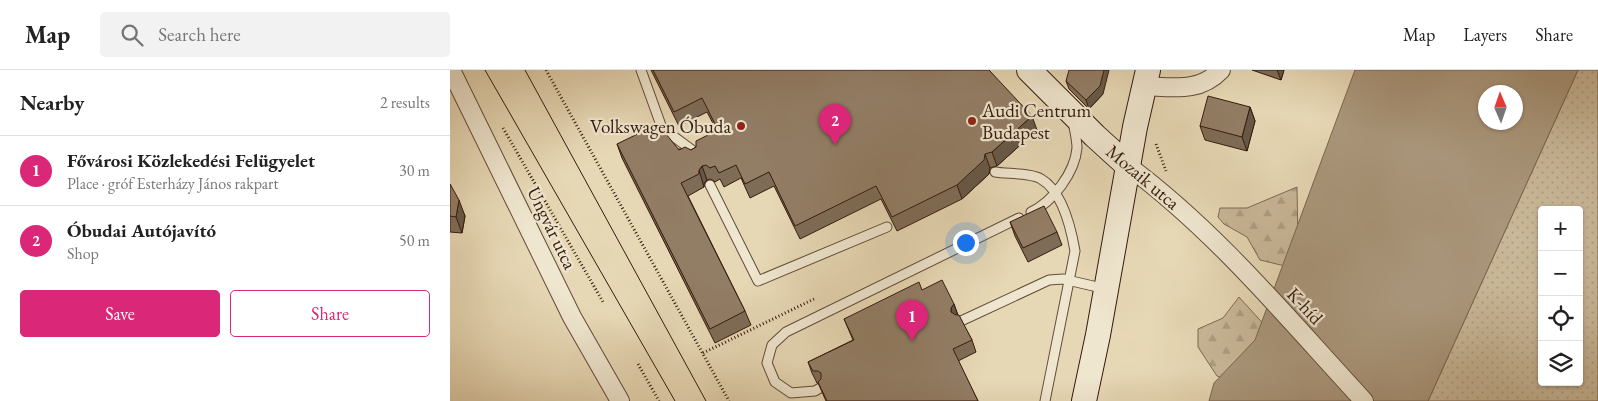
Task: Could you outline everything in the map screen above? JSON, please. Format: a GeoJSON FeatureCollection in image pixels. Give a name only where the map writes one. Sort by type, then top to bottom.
{"type":"FeatureCollection","features":[{"type":"Feature","properties":{"kind":"main road","name":"Mozaik utca"},"geometry":{"type":"LineString","coordinates":[[1030,70],[1128,166]]}},
{"type":"Feature","properties":{"kind":"main road"},"geometry":{"type":"LineString","coordinates":[[1084,401],[1135,127],[1146,78]]}},
{"type":"Feature","properties":{"kind":"street","name":"Ungvár utca"},"geometry":{"type":"LineString","coordinates":[[451,70],[572,318],[620,401]]}},
{"type":"Feature","properties":{"kind":"street"},"geometry":{"type":"LineString","coordinates":[[1146,78],[1177,87],[1199,85],[1214,77],[1221,70]]}},
{"type":"Feature","properties":{"kind":"street","name":"Mozaik utca"},"geometry":{"type":"LineString","coordinates":[[1128,166],[1160,189],[1215,241]]}},
{"type":"Feature","properties":{"kind":"street","name":"K-híd"},"geometry":{"type":"LineString","coordinates":[[1215,241],[1364,401]]}},
{"type":"Feature","properties":{"kind":"lane"},"geometry":{"type":"LineString","coordinates":[[641,70],[662,128],[692,150],[696,158]]}},
{"type":"Feature","properties":{"kind":"lane"},"geometry":{"type":"LineString","coordinates":[[820,388],[815,391],[791,393],[775,382],[767,363],[772,345],[786,332],[1042,207],[1056,191],[1073,166],[1077,147],[1072,113]]}},
{"type":"Feature","properties":{"kind":"lane"},"geometry":{"type":"LineString","coordinates":[[995,172],[1037,177],[1056,191],[1072,231],[1075,251],[1045,401]]}},
{"type":"Feature","properties":{"kind":"lane"},"geometry":{"type":"LineString","coordinates":[[710,184],[758,281],[887,227]]}},
{"type":"Feature","properties":{"kind":"lane"},"geometry":{"type":"LineString","coordinates":[[961,321],[1057,278],[1106,290]]}},
{"type":"Feature","properties":{"kind":"path"},"geometry":{"type":"LineString","coordinates":[[546,70],[729,401]]}},
{"type":"Feature","properties":{"kind":"path"},"geometry":{"type":"LineString","coordinates":[[502,126],[602,302]]}},
{"type":"Feature","properties":{"kind":"path"},"geometry":{"type":"LineString","coordinates":[[1135,127],[1154,133],[1158,153],[1167,170],[1160,189]]}},
{"type":"Feature","properties":{"kind":"path"},"geometry":{"type":"LineString","coordinates":[[638,364],[660,401]]}},
{"type":"Feature","properties":{"kind":"green space"},"geometry":{"type":"Polygon","coordinates":[[[1578,70],[1598,70],[1598,401],[1428,401],[1578,70]]]}},
{"type":"Feature","properties":{"kind":"green space"},"geometry":{"type":"Polygon","coordinates":[[[1297,187],[1298,246],[1285,266],[1260,260],[1247,237],[1224,224],[1218,217],[1220,208],[1247,208],[1297,187]]]}},
{"type":"Feature","properties":{"kind":"green space"},"geometry":{"type":"Polygon","coordinates":[[[1239,297],[1269,330],[1233,382],[1217,376],[1198,347],[1198,329],[1223,318],[1239,297]]]}},
{"type":"Feature","properties":{"kind":"shaded area"},"geometry":{"type":"Polygon","coordinates":[[[1355,70],[1578,70],[1428,401],[1209,401],[1214,383],[1255,340],[1355,70]]]}},
{"type":"Feature","properties":{"kind":"building"},"geometry":{"type":"Polygon","coordinates":[[[653,70],[989,70],[1032,116],[992,152],[985,154],[984,160],[957,185],[892,217],[876,186],[795,226],[769,172],[745,184],[736,165],[719,173],[715,166],[710,168],[706,165],[702,166],[699,174],[681,183],[745,311],[710,329],[617,144],[658,124],[679,150],[685,147],[691,150],[696,147],[696,141],[718,130],[702,98],[674,112],[653,70]]]}},
{"type":"Feature","properties":{"kind":"building"},"geometry":{"type":"Polygon","coordinates":[[[1069,70],[1104,70],[1100,86],[1086,100],[1066,81],[1069,70]]]}},
{"type":"Feature","properties":{"kind":"building"},"geometry":{"type":"Polygon","coordinates":[[[1208,96],[1250,107],[1242,137],[1200,126],[1208,96]]]}},
{"type":"Feature","properties":{"kind":"building"},"geometry":{"type":"Polygon","coordinates":[[[450,184],[459,200],[456,217],[450,216],[450,184]]]}},
{"type":"Feature","properties":{"kind":"building"},"geometry":{"type":"Polygon","coordinates":[[[1044,206],[1057,232],[1023,248],[1010,222],[1044,206]]]}},
{"type":"Feature","properties":{"kind":"building"},"geometry":{"type":"Polygon","coordinates":[[[942,280],[954,304],[951,312],[959,315],[972,340],[953,349],[978,401],[827,401],[818,382],[821,379],[821,373],[813,371],[808,362],[854,340],[844,319],[919,282],[922,290],[942,280]]]}},
{"type":"Feature","properties":{"kind":"tram line"},"geometry":{"type":"LineString","coordinates":[[485,70],[675,401]]}},
{"type":"Feature","properties":{"kind":"tram line"},"geometry":{"type":"LineString","coordinates":[[525,70],[706,401]]}},
{"type":"Feature","properties":{"kind":"place","name":"Audi Centrum Budapest"},"geometry":{"type":"Point","coordinates":[972,121]}},
{"type":"Feature","properties":{"kind":"place","name":"Volkswagen Óbuda"},"geometry":{"type":"Point","coordinates":[741,126]}},
{"type":"Feature","properties":{"kind":"place","name":"Óbudai Autójavító"},"geometry":{"type":"Point","coordinates":[835,145]}},
{"type":"Feature","properties":{"kind":"place","name":"Fővárosi Közlekedési Felügyelet"},"geometry":{"type":"Point","coordinates":[912,341]}}]}
